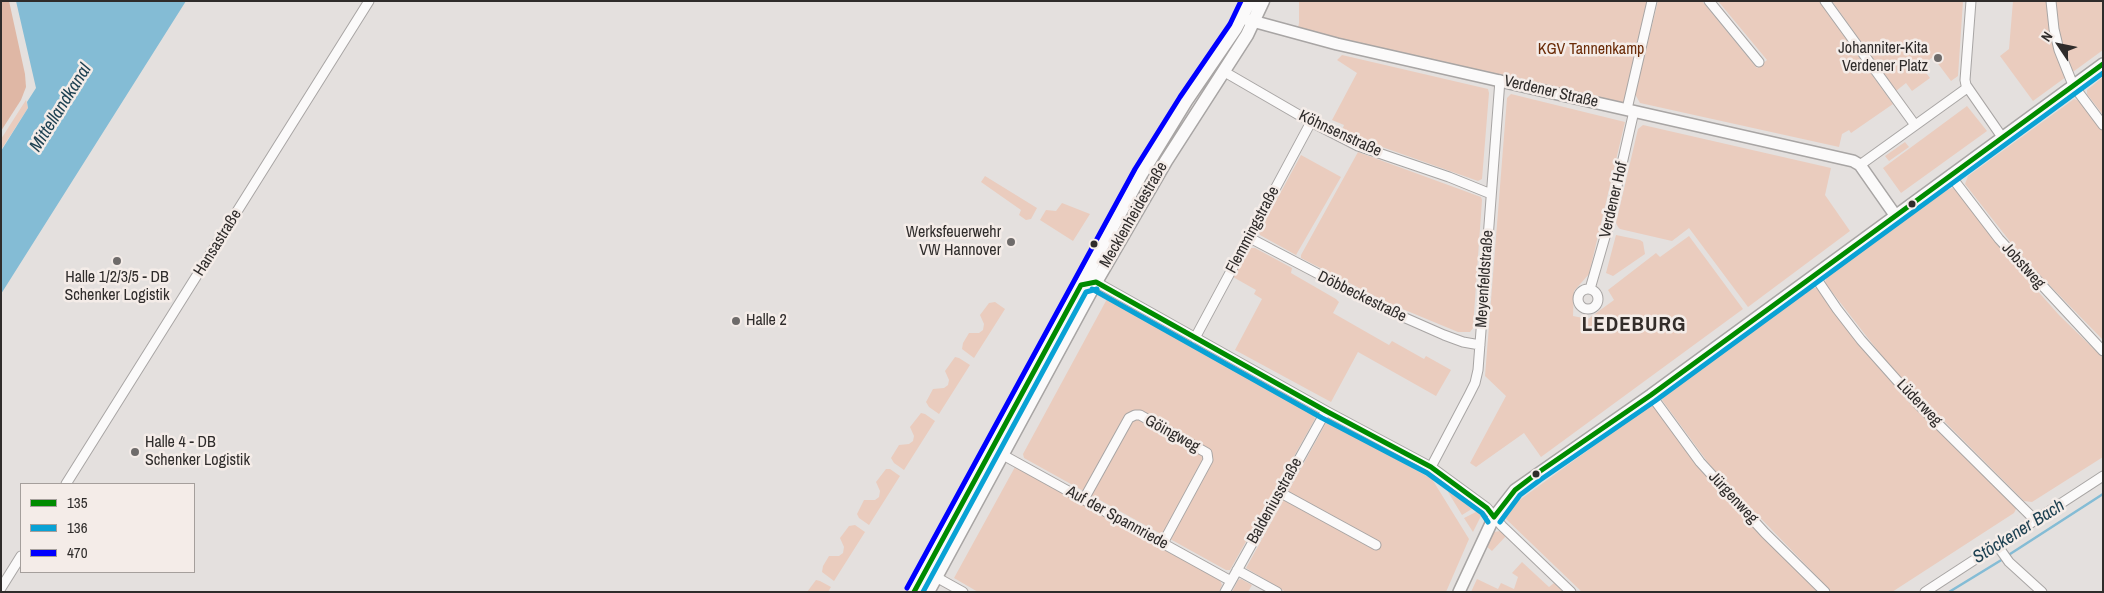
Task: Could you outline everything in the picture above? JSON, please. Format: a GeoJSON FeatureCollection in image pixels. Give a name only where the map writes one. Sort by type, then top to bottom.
{"type":"FeatureCollection","features":[{"type":"Feature","properties":{"kind":"main road","name":"Mecklenheidestraße"},"geometry":{"type":"LineString","coordinates":[[928,592],[1096,282],[1146,194],[1222,71],[1248,20],[1250,1]]}},
{"type":"Feature","properties":{"kind":"main road","name":"Mecklenheidestraße"},"geometry":{"type":"LineString","coordinates":[[914,592],[1142,173],[1182,107],[1263,1]]}},
{"type":"Feature","properties":{"kind":"main road"},"geometry":{"type":"LineString","coordinates":[[1142,173],[1146,194]]}},
{"type":"Feature","properties":{"kind":"main road"},"geometry":{"type":"LineString","coordinates":[[1081,285],[1096,282]]}},
{"type":"Feature","properties":{"kind":"street","name":"Hansastraße"},"geometry":{"type":"LineString","coordinates":[[67,483],[369,1]]}},
{"type":"Feature","properties":{"kind":"street","name":"Verdener Hof"},"geometry":{"type":"LineString","coordinates":[[1590,289],[1607,230],[1652,1]]}},
{"type":"Feature","properties":{"kind":"street"},"geometry":{"type":"LineString","coordinates":[[1709,1],[1759,62]]}},
{"type":"Feature","properties":{"kind":"street"},"geometry":{"type":"LineString","coordinates":[[1825,1],[1915,125]]}},
{"type":"Feature","properties":{"kind":"street"},"geometry":{"type":"LineString","coordinates":[[1971,1],[1965,80],[1967,88],[2002,137]]}},
{"type":"Feature","properties":{"kind":"street"},"geometry":{"type":"LineString","coordinates":[[2052,1],[2054,29],[2059,50],[2073,85],[2103,125]]}},
{"type":"Feature","properties":{"kind":"street","name":"Verdener Straße"},"geometry":{"type":"LineString","coordinates":[[1248,20],[1853,161],[1860,165]]}},
{"type":"Feature","properties":{"kind":"street"},"geometry":{"type":"LineString","coordinates":[[1459,592],[1494,517],[1515,490],[1651,395],[2103,64]]}},
{"type":"Feature","properties":{"kind":"street","name":"Köhnsenstraße"},"geometry":{"type":"LineString","coordinates":[[1222,71],[1311,122],[1358,146],[1449,177],[1491,194]]}},
{"type":"Feature","properties":{"kind":"street","name":"Meyenfeldstraße"},"geometry":{"type":"LineString","coordinates":[[1431,467],[1475,383],[1480,345],[1500,80]]}},
{"type":"Feature","properties":{"kind":"street"},"geometry":{"type":"LineString","coordinates":[[1895,215],[1860,165],[1967,88]]}},
{"type":"Feature","properties":{"kind":"street","name":"Flemmingstraße"},"geometry":{"type":"LineString","coordinates":[[1195,338],[1311,122]]}},
{"type":"Feature","properties":{"kind":"street","name":"Jobstweg"},"geometry":{"type":"LineString","coordinates":[[1950,175],[1999,239],[2103,351]]}},
{"type":"Feature","properties":{"kind":"street","name":"Döbbeckestraße"},"geometry":{"type":"LineString","coordinates":[[1248,237],[1385,309],[1444,335],[1463,342],[1480,345]]}},
{"type":"Feature","properties":{"kind":"street","name":"Lüderweg"},"geometry":{"type":"LineString","coordinates":[[1814,275],[1837,309],[1918,404],[2036,520]]}},
{"type":"Feature","properties":{"kind":"street"},"geometry":{"type":"LineString","coordinates":[[1096,282],[1326,411],[1431,467],[1487,508],[1571,592]]}},
{"type":"Feature","properties":{"kind":"street","name":"Jürgenweg"},"geometry":{"type":"LineString","coordinates":[[1651,395],[1700,462],[1766,533],[1825,592]]}},
{"type":"Feature","properties":{"kind":"street","name":"Baldeniusstraße"},"geometry":{"type":"LineString","coordinates":[[1225,592],[1326,411]]}},
{"type":"Feature","properties":{"kind":"street","name":"Göingweg"},"geometry":{"type":"LineString","coordinates":[[1084,499],[1129,418],[1140,415],[1207,453],[1208,460],[1163,543]]}},
{"type":"Feature","properties":{"kind":"street","name":"Auf der Spannriede"},"geometry":{"type":"LineString","coordinates":[[1003,455],[1231,581]]}},
{"type":"Feature","properties":{"kind":"street"},"geometry":{"type":"LineString","coordinates":[[1925,592],[1999,547],[2103,476]]}},
{"type":"Feature","properties":{"kind":"street"},"geometry":{"type":"LineString","coordinates":[[1281,493],[1376,545]]}},
{"type":"Feature","properties":{"kind":"street"},"geometry":{"type":"LineString","coordinates":[[1999,547],[2022,575],[2042,592]]}},
{"type":"Feature","properties":{"kind":"street"},"geometry":{"type":"LineString","coordinates":[[1,588],[20,558]]}},
{"type":"Feature","properties":{"kind":"street"},"geometry":{"type":"LineString","coordinates":[[1237,570],[1277,592]]}},
{"type":"Feature","properties":{"kind":"street"},"geometry":{"type":"LineString","coordinates":[[936,577],[963,592]]}},
{"type":"Feature","properties":{"kind":"green space","name":"KGV Tannenkamp"},"geometry":{"type":"Polygon","coordinates":[[[1299,1],[1652,1],[1627,109],[1297,33],[1299,1]]]}},
{"type":"Feature","properties":{"kind":"green space"},"geometry":{"type":"Polygon","coordinates":[[[1658,1],[1702,1],[1757,68],[1767,60],[1718,1],[1819,1],[1893,104],[1851,133],[1849,130],[1842,134],[1839,147],[1640,103],[1635,94],[1658,1]]]}},
{"type":"Feature","properties":{"kind":"green space"},"geometry":{"type":"Polygon","coordinates":[[[1832,1],[1963,1],[1958,76],[1951,81],[1933,57],[1921,66],[1930,78],[1912,91],[1906,83],[1896,91],[1832,1]]]}},
{"type":"Feature","properties":{"kind":"green space"},"geometry":{"type":"Polygon","coordinates":[[[2013,1],[2103,1],[2103,50],[2033,101],[2000,56],[2009,49],[2013,1]]]}},
{"type":"Feature","properties":{"kind":"green space"},"geometry":{"type":"Polygon","coordinates":[[[1342,55],[1488,89],[1482,179],[1478,181],[1368,142],[1342,130],[1344,125],[1332,120],[1357,73],[1337,60],[1342,55]]]}},
{"type":"Feature","properties":{"kind":"green space"},"geometry":{"type":"Polygon","coordinates":[[[2103,77],[2103,115],[2087,94],[2087,90],[2103,77]]]}},
{"type":"Feature","properties":{"kind":"green space"},"geometry":{"type":"Polygon","coordinates":[[[1511,94],[1625,122],[1589,274],[1574,291],[1573,316],[1588,319],[1614,300],[1608,290],[1656,253],[1660,257],[1689,236],[1743,309],[1541,457],[1524,433],[1476,467],[1470,463],[1506,396],[1485,376],[1507,98],[1511,94]]]}},
{"type":"Feature","properties":{"kind":"green space"},"geometry":{"type":"Polygon","coordinates":[[[2074,99],[2080,101],[2103,129],[2103,340],[2023,258],[1965,184],[1968,176],[2074,99]]]}},
{"type":"Feature","properties":{"kind":"green space"},"geometry":{"type":"Polygon","coordinates":[[[26,100],[28,108],[1,150],[1,139],[26,100]]]}},
{"type":"Feature","properties":{"kind":"green space"},"geometry":{"type":"Polygon","coordinates":[[[1967,106],[1987,131],[1901,193],[1883,168],[1967,106]]]}},
{"type":"Feature","properties":{"kind":"green space"},"geometry":{"type":"Polygon","coordinates":[[[1643,125],[1831,168],[1825,195],[1850,231],[1748,307],[1689,228],[1672,241],[1618,227],[1616,223],[1638,129],[1643,125]]]}},
{"type":"Feature","properties":{"kind":"green space"},"geometry":{"type":"Polygon","coordinates":[[[1905,142],[1909,147],[1889,161],[1885,156],[1905,142]]]}},
{"type":"Feature","properties":{"kind":"green space"},"geometry":{"type":"Polygon","coordinates":[[[1358,152],[1481,197],[1473,328],[1470,332],[1458,332],[1388,303],[1301,258],[1358,152]]]}},
{"type":"Feature","properties":{"kind":"green space"},"geometry":{"type":"Polygon","coordinates":[[[1301,155],[1341,177],[1296,255],[1260,235],[1259,232],[1301,155]]]}},
{"type":"Feature","properties":{"kind":"green space"},"geometry":{"type":"Polygon","coordinates":[[[985,176],[1037,208],[1031,219],[1026,220],[1019,215],[1021,210],[981,182],[985,176]]]}},
{"type":"Feature","properties":{"kind":"green space"},"geometry":{"type":"Polygon","coordinates":[[[1952,188],[1956,190],[2010,260],[2059,315],[2103,358],[2103,457],[2032,502],[2024,501],[1892,369],[1825,283],[1829,269],[1952,188]]]}},
{"type":"Feature","properties":{"kind":"green space"},"geometry":{"type":"Polygon","coordinates":[[[1062,203],[1090,214],[1073,241],[1040,220],[1046,210],[1056,211],[1062,203]]]}},
{"type":"Feature","properties":{"kind":"green space"},"geometry":{"type":"Polygon","coordinates":[[[1616,235],[1640,240],[1643,242],[1645,254],[1613,276],[1606,273],[1616,235]]]}},
{"type":"Feature","properties":{"kind":"green space"},"geometry":{"type":"Polygon","coordinates":[[[1248,248],[1255,248],[1292,268],[1291,273],[1336,299],[1339,302],[1333,313],[1389,345],[1392,341],[1424,359],[1426,356],[1451,370],[1436,396],[1358,352],[1331,402],[1235,350],[1262,299],[1254,294],[1256,290],[1233,277],[1248,248]]]}},
{"type":"Feature","properties":{"kind":"green space"},"geometry":{"type":"Polygon","coordinates":[[[1812,288],[1817,288],[1844,324],[1901,391],[2017,507],[2014,513],[1892,592],[1832,592],[1712,468],[1662,400],[1663,397],[1812,288]]]}},
{"type":"Feature","properties":{"kind":"green space"},"geometry":{"type":"Polygon","coordinates":[[[1107,299],[1313,412],[1315,419],[1230,570],[1226,570],[1024,458],[1023,454],[1107,299]]]}},
{"type":"Feature","properties":{"kind":"green space"},"geometry":{"type":"Polygon","coordinates":[[[995,302],[1005,309],[974,358],[962,349],[963,343],[969,333],[979,333],[983,330],[984,324],[980,315],[989,303],[995,302]]]}},
{"type":"Feature","properties":{"kind":"green space"},"geometry":{"type":"Polygon","coordinates":[[[955,357],[970,365],[939,414],[929,407],[926,402],[933,389],[944,388],[948,385],[949,380],[945,371],[955,357]]]}},
{"type":"Feature","properties":{"kind":"green space"},"geometry":{"type":"Polygon","coordinates":[[[1649,406],[1655,406],[1820,592],[1582,592],[1505,518],[1514,504],[1649,406]]]}},
{"type":"Feature","properties":{"kind":"green space"},"geometry":{"type":"Polygon","coordinates":[[[921,413],[935,421],[904,470],[894,463],[891,458],[899,445],[909,444],[913,441],[914,436],[910,427],[921,413]]]}},
{"type":"Feature","properties":{"kind":"green space"},"geometry":{"type":"Polygon","coordinates":[[[1327,421],[1432,479],[1469,539],[1446,592],[1286,592],[1246,568],[1327,421]]]}},
{"type":"Feature","properties":{"kind":"green space"},"geometry":{"type":"Polygon","coordinates":[[[1015,467],[1220,580],[1222,585],[1219,592],[978,592],[954,578],[1015,467]]]}},
{"type":"Feature","properties":{"kind":"green space"},"geometry":{"type":"Polygon","coordinates":[[[886,469],[890,469],[900,476],[869,525],[859,518],[857,514],[864,500],[875,500],[879,497],[880,491],[876,482],[886,469]]]}},
{"type":"Feature","properties":{"kind":"green space"},"geometry":{"type":"Polygon","coordinates":[[[1452,489],[1475,507],[1462,515],[1448,492],[1452,489]]]}},
{"type":"Feature","properties":{"kind":"green space"},"geometry":{"type":"Polygon","coordinates":[[[1478,511],[1481,516],[1473,532],[1464,518],[1478,511]]]}},
{"type":"Feature","properties":{"kind":"green space"},"geometry":{"type":"Polygon","coordinates":[[[855,525],[865,532],[834,581],[822,572],[823,566],[829,556],[839,556],[843,553],[844,547],[840,538],[849,526],[855,525]]]}},
{"type":"Feature","properties":{"kind":"green space"},"geometry":{"type":"Polygon","coordinates":[[[1501,531],[1506,536],[1492,551],[1486,546],[1493,532],[1501,531]]]}},
{"type":"Feature","properties":{"kind":"green space"},"geometry":{"type":"Polygon","coordinates":[[[1522,562],[1549,587],[1554,583],[1564,592],[1471,592],[1477,579],[1498,589],[1501,583],[1514,589],[1518,577],[1512,573],[1522,562]]]}},
{"type":"Feature","properties":{"kind":"green space"},"geometry":{"type":"Polygon","coordinates":[[[1241,579],[1252,585],[1248,592],[1232,592],[1238,580],[1241,579]]]}},
{"type":"Feature","properties":{"kind":"green space"},"geometry":{"type":"Polygon","coordinates":[[[816,580],[831,587],[828,592],[807,592],[816,580]]]}},
{"type":"Feature","properties":{"kind":"shaded area"},"geometry":{"type":"Polygon","coordinates":[[[1,1],[9,1],[25,74],[26,87],[21,100],[1,131],[1,1]]]}},
{"type":"Feature","properties":{"kind":"water","name":"Mittellandkanal"},"geometry":{"type":"Polygon","coordinates":[[[16,1],[186,1],[1,294],[1,151],[28,108],[27,102],[36,88],[16,1]]]}},
{"type":"Feature","properties":{"kind":"waterway","name":"Stöckener Bach"},"geometry":{"type":"LineString","coordinates":[[2007,556],[2103,494]]}},
{"type":"Feature","properties":{"kind":"waterway","name":"Stöckener Bach"},"geometry":{"type":"LineString","coordinates":[[1949,592],[2003,559]]}},
{"type":"Feature","properties":{"kind":"transit line","name":"470"},"geometry":{"type":"LineString","coordinates":[[907,588],[1135,169],[1180,97],[1230,24],[1241,1]]}},
{"type":"Feature","properties":{"kind":"transit line","name":"135"},"geometry":{"type":"LineString","coordinates":[[1494,517],[1515,490],[1536,474],[1651,395],[2103,64]]}},
{"type":"Feature","properties":{"kind":"transit line","name":"136"},"geometry":{"type":"LineString","coordinates":[[1500,522],[1520,495],[1540,480],[1655,401],[2103,73]]}},
{"type":"Feature","properties":{"kind":"transit line","name":"135"},"geometry":{"type":"LineString","coordinates":[[1096,282],[1326,411],[1431,467],[1487,508],[1494,517]]}},
{"type":"Feature","properties":{"kind":"transit line","name":"135"},"geometry":{"type":"LineString","coordinates":[[914,592],[1081,285],[1096,282]]}},
{"type":"Feature","properties":{"kind":"transit line","name":"136"},"geometry":{"type":"LineString","coordinates":[[1092,289],[1322,418],[1427,473],[1482,513],[1488,522]]}},
{"type":"Feature","properties":{"kind":"transit line","name":"136"},"geometry":{"type":"LineString","coordinates":[[923,592],[1086,292],[1097,289]]}},
{"type":"Feature","properties":{"kind":"place","name":"Johanniter-Kita Verdener Platz"},"geometry":{"type":"Point","coordinates":[1938,58]}},
{"type":"Feature","properties":{"kind":"place","name":"Werksfeuerwehr VW Hannover"},"geometry":{"type":"Point","coordinates":[1011,242]}},
{"type":"Feature","properties":{"kind":"place","name":"Halle 1/2/3/5 - DB Schenker Logistik"},"geometry":{"type":"Point","coordinates":[117,261]}},
{"type":"Feature","properties":{"kind":"place","name":"Halle 2"},"geometry":{"type":"Point","coordinates":[736,321]}},
{"type":"Feature","properties":{"kind":"place","name":"Halle 4 - DB Schenker Logistik"},"geometry":{"type":"Point","coordinates":[135,452]}},
{"type":"Feature","properties":{"kind":"district","name":"LEDEBURG"},"geometry":{"type":"Point","coordinates":[1634,325]}}]}
